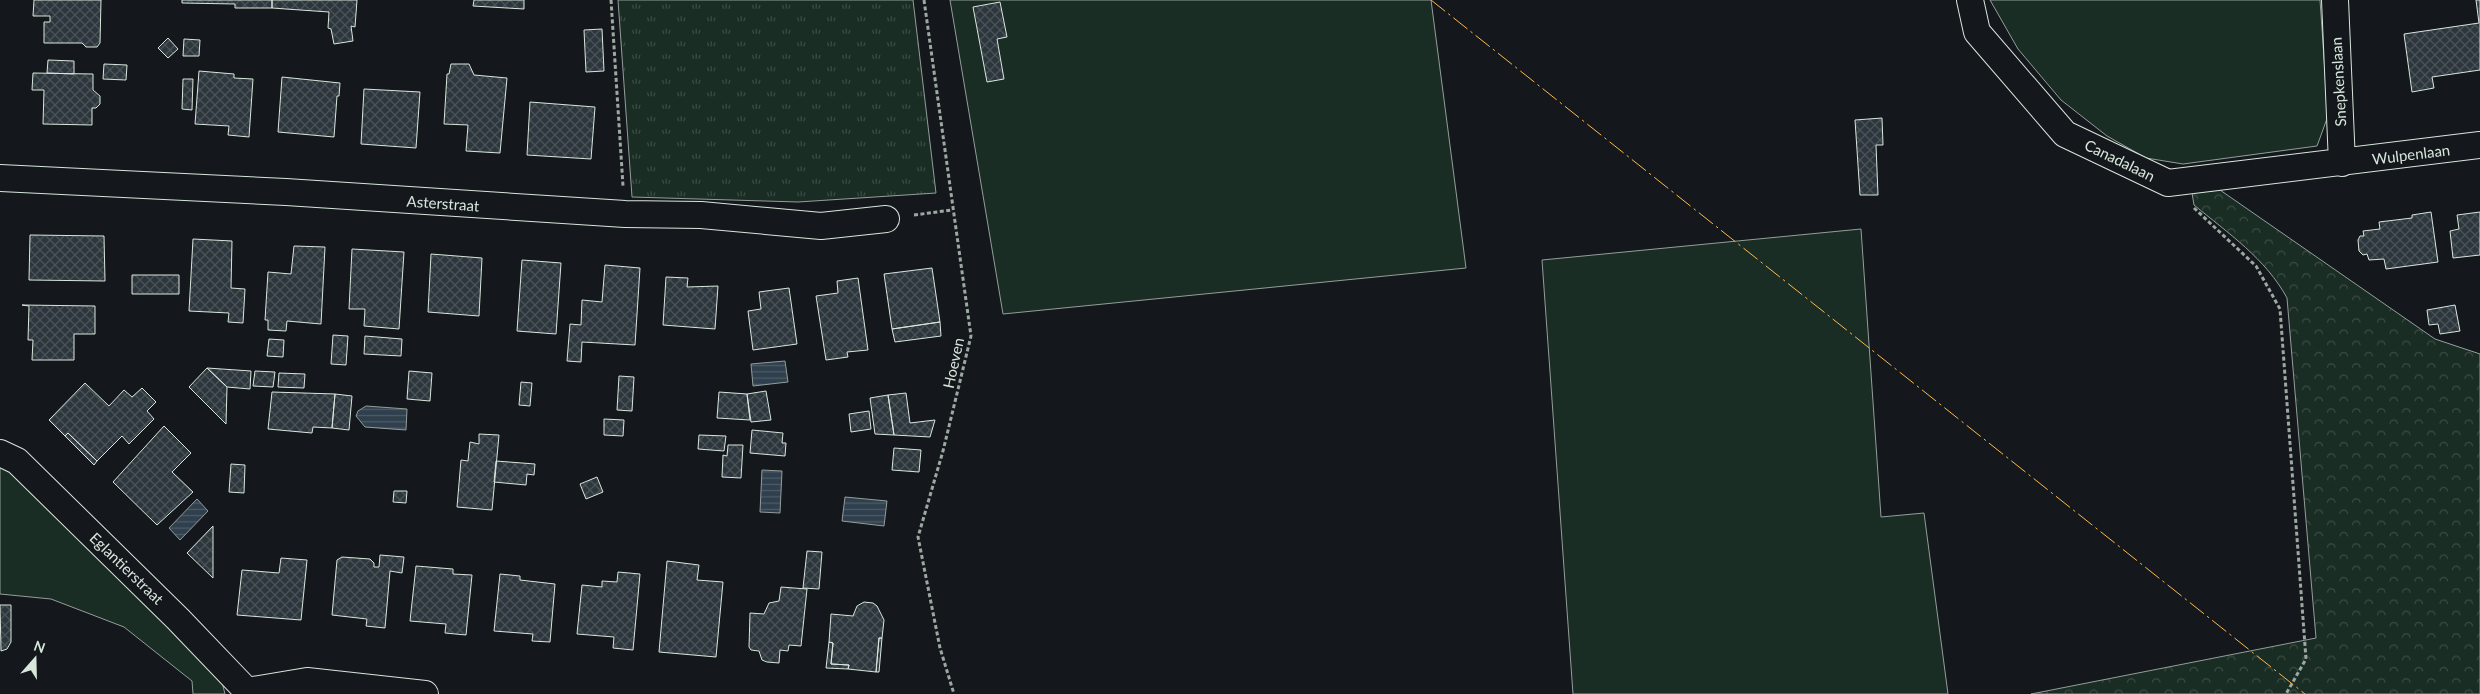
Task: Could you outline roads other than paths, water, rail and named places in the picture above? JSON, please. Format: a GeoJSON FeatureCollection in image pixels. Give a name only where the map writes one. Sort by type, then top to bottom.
{"type":"FeatureCollection","features":[{"type":"Feature","properties":{"kind":"street","name":"Canadalaan"},"geometry":{"type":"LineString","coordinates":[[1970,0],[1977,32],[2065,134],[2168,184],[2342,164]]}},
{"type":"Feature","properties":{"kind":"street","name":"Snepkenslaan"},"geometry":{"type":"LineString","coordinates":[[2335,0],[2342,164]]}},
{"type":"Feature","properties":{"kind":"street","name":"Wulpenlaan"},"geometry":{"type":"LineString","coordinates":[[2342,164],[2480,145]]}},
{"type":"Feature","properties":{"kind":"street","name":"Asterstraat"},"geometry":{"type":"LineString","coordinates":[[0,178],[286,192],[625,214],[701,215],[821,226],[886,219]]}},
{"type":"Feature","properties":{"kind":"street","name":"Eglantierstraat"},"geometry":{"type":"LineString","coordinates":[[0,453],[17,461],[178,619],[246,692]]}},
{"type":"Feature","properties":{"kind":"street"},"geometry":{"type":"LineString","coordinates":[[246,692],[307,681],[425,694]]}},
{"type":"Feature","properties":{"kind":"water"},"geometry":{"type":"Polygon","coordinates":[[[785,361],[788,382],[753,386],[751,364],[785,361]]]}},
{"type":"Feature","properties":{"kind":"water"},"geometry":{"type":"Polygon","coordinates":[[[366,406],[407,409],[406,430],[365,427],[356,416],[358,411],[366,406]]]}},
{"type":"Feature","properties":{"kind":"water"},"geometry":{"type":"Polygon","coordinates":[[[762,470],[782,471],[780,513],[760,512],[762,470]]]}},
{"type":"Feature","properties":{"kind":"water"},"geometry":{"type":"Polygon","coordinates":[[[845,497],[887,501],[884,526],[842,521],[845,497]]]}},
{"type":"Feature","properties":{"kind":"water"},"geometry":{"type":"Polygon","coordinates":[[[197,499],[208,511],[180,540],[169,528],[197,499]]]}}]}
